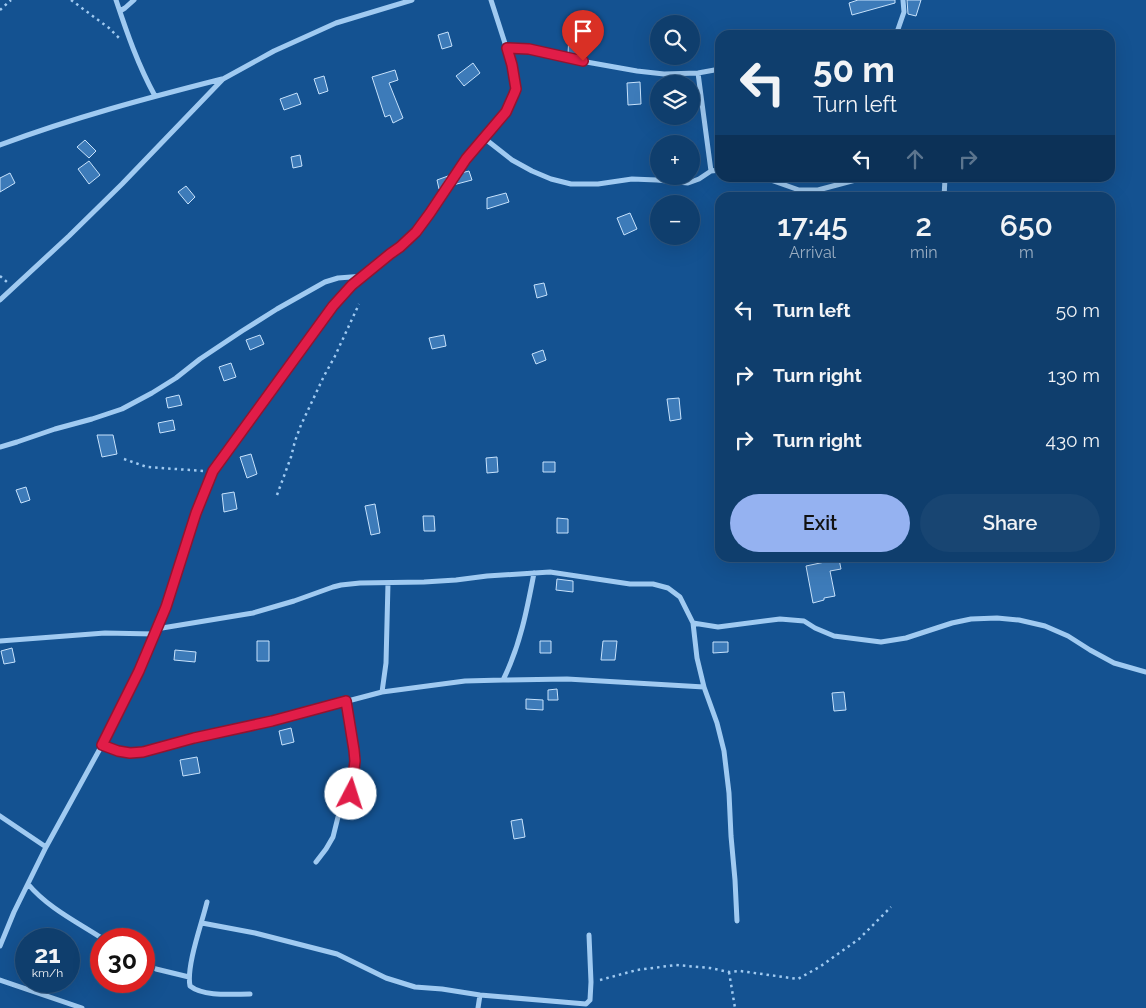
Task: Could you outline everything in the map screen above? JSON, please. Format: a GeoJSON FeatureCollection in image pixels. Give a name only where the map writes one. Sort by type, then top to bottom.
{"type":"FeatureCollection","features":[{"type":"Feature","properties":{"kind":"street"},"geometry":{"type":"LineString","coordinates":[[116,0],[134,51],[154,96]]}},
{"type":"Feature","properties":{"kind":"street"},"geometry":{"type":"LineString","coordinates":[[120,11],[134,0]]}},
{"type":"Feature","properties":{"kind":"street"},"geometry":{"type":"LineString","coordinates":[[0,145],[32,133],[154,96],[224,79],[274,51],[336,23],[412,0]]}},
{"type":"Feature","properties":{"kind":"street"},"geometry":{"type":"LineString","coordinates":[[0,946],[46,847],[102,745],[139,671],[166,607],[196,513],[213,471],[323,318],[352,285],[416,232],[466,159],[506,112],[514,94],[515,82],[512,65],[491,0]]}},
{"type":"Feature","properties":{"kind":"street"},"geometry":{"type":"LineString","coordinates":[[898,30],[904,12],[903,0]]}},
{"type":"Feature","properties":{"kind":"street"},"geometry":{"type":"LineString","coordinates":[[507,48],[529,49],[564,58],[664,74],[715,70]]}},
{"type":"Feature","properties":{"kind":"street"},"geometry":{"type":"LineString","coordinates":[[698,72],[711,171]]}},
{"type":"Feature","properties":{"kind":"street"},"geometry":{"type":"LineString","coordinates":[[0,300],[109,197],[224,79]]}},
{"type":"Feature","properties":{"kind":"street"},"geometry":{"type":"LineString","coordinates":[[484,138],[512,160],[532,171],[551,179],[571,184],[598,184],[632,179],[688,183],[715,171]]}},
{"type":"Feature","properties":{"kind":"street"},"geometry":{"type":"LineString","coordinates":[[777,182],[799,190],[818,190],[848,182]]}},
{"type":"Feature","properties":{"kind":"street"},"geometry":{"type":"LineString","coordinates":[[0,447],[122,408],[152,393],[242,331],[325,282],[338,278],[364,276]]}},
{"type":"Feature","properties":{"kind":"street"},"geometry":{"type":"LineString","coordinates":[[0,641],[155,631],[252,613],[341,585],[448,581],[486,576],[550,572],[630,584],[652,584],[668,588],[680,597],[693,623],[697,658],[704,688],[717,723],[725,759],[735,880],[736,921]]}},
{"type":"Feature","properties":{"kind":"street"},"geometry":{"type":"LineString","coordinates":[[503,680],[513,658],[521,632],[534,573]]}},
{"type":"Feature","properties":{"kind":"street"},"geometry":{"type":"LineString","coordinates":[[382,692],[386,663],[388,583]]}},
{"type":"Feature","properties":{"kind":"street"},"geometry":{"type":"LineString","coordinates":[[693,623],[718,627],[780,619],[804,621],[834,636],[881,642],[906,638],[971,619],[997,618],[1020,620],[1045,626],[1068,636],[1114,663],[1146,672]]}},
{"type":"Feature","properties":{"kind":"street"},"geometry":{"type":"LineString","coordinates":[[102,745],[118,751],[130,753],[143,752],[382,692],[465,681],[567,679],[704,688]]}},
{"type":"Feature","properties":{"kind":"street"},"geometry":{"type":"LineString","coordinates":[[316,862],[333,837],[338,817],[351,794],[355,761],[346,701]]}},
{"type":"Feature","properties":{"kind":"street"},"geometry":{"type":"LineString","coordinates":[[0,816],[46,847]]}},
{"type":"Feature","properties":{"kind":"street"},"geometry":{"type":"LineString","coordinates":[[28,884],[36,894],[72,921],[90,931]]}},
{"type":"Feature","properties":{"kind":"street"},"geometry":{"type":"LineString","coordinates":[[207,902],[192,959],[190,986],[214,993],[250,994]]}},
{"type":"Feature","properties":{"kind":"street"},"geometry":{"type":"LineString","coordinates":[[202,923],[255,933],[337,954],[386,978],[415,987],[480,995],[586,1004],[590,1000],[591,982],[589,935]]}},
{"type":"Feature","properties":{"kind":"street"},"geometry":{"type":"LineString","coordinates":[[155,969],[190,977]]}},
{"type":"Feature","properties":{"kind":"street"},"geometry":{"type":"LineString","coordinates":[[0,980],[82,1008]]}},
{"type":"Feature","properties":{"kind":"street"},"geometry":{"type":"LineString","coordinates":[[478,1008],[480,995]]}},
{"type":"Feature","properties":{"kind":"path"},"geometry":{"type":"LineString","coordinates":[[0,10],[11,0]]}},
{"type":"Feature","properties":{"kind":"path"},"geometry":{"type":"LineString","coordinates":[[71,0],[103,23],[121,40]]}},
{"type":"Feature","properties":{"kind":"path"},"geometry":{"type":"LineString","coordinates":[[277,495],[301,425],[359,304]]}},
{"type":"Feature","properties":{"kind":"path"},"geometry":{"type":"LineString","coordinates":[[124,459],[147,467],[213,471]]}},
{"type":"Feature","properties":{"kind":"path"},"geometry":{"type":"LineString","coordinates":[[591,982],[637,970],[676,965],[798,979],[822,966],[860,939],[891,907]]}},
{"type":"Feature","properties":{"kind":"path"},"geometry":{"type":"LineString","coordinates":[[729,972],[736,1008]]}},
{"type":"Feature","properties":{"kind":"building"},"geometry":{"type":"Polygon","coordinates":[[[858,0],[895,0],[895,3],[852,15],[849,3],[858,0]]]}},
{"type":"Feature","properties":{"kind":"building"},"geometry":{"type":"Polygon","coordinates":[[[907,0],[921,0],[916,16],[908,14],[907,0]]]}},
{"type":"Feature","properties":{"kind":"building"},"geometry":{"type":"Polygon","coordinates":[[[448,32],[452,46],[442,49],[438,35],[448,32]]]}},
{"type":"Feature","properties":{"kind":"building"},"geometry":{"type":"Polygon","coordinates":[[[569,35],[587,35],[586,57],[568,54],[569,35]]]}},
{"type":"Feature","properties":{"kind":"building"},"geometry":{"type":"Polygon","coordinates":[[[473,63],[480,73],[464,86],[456,76],[473,63]]]}},
{"type":"Feature","properties":{"kind":"building"},"geometry":{"type":"Polygon","coordinates":[[[395,70],[398,80],[389,83],[403,118],[393,123],[390,115],[385,117],[372,77],[395,70]]]}},
{"type":"Feature","properties":{"kind":"building"},"geometry":{"type":"Polygon","coordinates":[[[324,76],[328,91],[319,94],[314,79],[324,76]]]}},
{"type":"Feature","properties":{"kind":"building"},"geometry":{"type":"Polygon","coordinates":[[[640,82],[641,104],[628,105],[627,83],[640,82]]]}},
{"type":"Feature","properties":{"kind":"building"},"geometry":{"type":"Polygon","coordinates":[[[297,93],[301,104],[284,110],[280,99],[297,93]]]}},
{"type":"Feature","properties":{"kind":"building"},"geometry":{"type":"Polygon","coordinates":[[[85,140],[96,151],[89,158],[77,147],[85,140]]]}},
{"type":"Feature","properties":{"kind":"building"},"geometry":{"type":"Polygon","coordinates":[[[300,155],[302,166],[293,168],[291,157],[300,155]]]}},
{"type":"Feature","properties":{"kind":"building"},"geometry":{"type":"Polygon","coordinates":[[[89,161],[100,175],[89,184],[78,169],[89,161]]]}},
{"type":"Feature","properties":{"kind":"building"},"geometry":{"type":"Polygon","coordinates":[[[469,171],[472,180],[453,185],[461,173],[469,171]]]}},
{"type":"Feature","properties":{"kind":"building"},"geometry":{"type":"Polygon","coordinates":[[[10,173],[15,183],[0,192],[0,178],[10,173]]]}},
{"type":"Feature","properties":{"kind":"building"},"geometry":{"type":"Polygon","coordinates":[[[448,176],[441,188],[439,189],[437,180],[448,176]]]}},
{"type":"Feature","properties":{"kind":"building"},"geometry":{"type":"Polygon","coordinates":[[[186,186],[195,197],[188,204],[178,192],[186,186]]]}},
{"type":"Feature","properties":{"kind":"building"},"geometry":{"type":"Polygon","coordinates":[[[506,193],[509,202],[487,209],[487,198],[506,193]]]}},
{"type":"Feature","properties":{"kind":"building"},"geometry":{"type":"Polygon","coordinates":[[[630,213],[637,229],[624,235],[617,218],[630,213]]]}},
{"type":"Feature","properties":{"kind":"building"},"geometry":{"type":"Polygon","coordinates":[[[544,283],[547,295],[537,298],[534,285],[544,283]]]}},
{"type":"Feature","properties":{"kind":"building"},"geometry":{"type":"Polygon","coordinates":[[[260,335],[264,344],[250,350],[246,340],[260,335]]]}},
{"type":"Feature","properties":{"kind":"building"},"geometry":{"type":"Polygon","coordinates":[[[444,335],[446,346],[432,349],[429,338],[444,335]]]}},
{"type":"Feature","properties":{"kind":"building"},"geometry":{"type":"Polygon","coordinates":[[[543,350],[546,360],[536,364],[532,354],[543,350]]]}},
{"type":"Feature","properties":{"kind":"building"},"geometry":{"type":"Polygon","coordinates":[[[231,363],[236,377],[224,381],[219,367],[231,363]]]}},
{"type":"Feature","properties":{"kind":"building"},"geometry":{"type":"Polygon","coordinates":[[[179,395],[182,405],[168,408],[166,398],[179,395]]]}},
{"type":"Feature","properties":{"kind":"building"},"geometry":{"type":"Polygon","coordinates":[[[679,398],[681,419],[670,421],[667,399],[679,398]]]}},
{"type":"Feature","properties":{"kind":"building"},"geometry":{"type":"Polygon","coordinates":[[[173,420],[175,430],[160,433],[158,423],[173,420]]]}},
{"type":"Feature","properties":{"kind":"building"},"geometry":{"type":"Polygon","coordinates":[[[97,435],[113,435],[117,454],[102,457],[97,435]]]}},
{"type":"Feature","properties":{"kind":"building"},"geometry":{"type":"Polygon","coordinates":[[[251,454],[257,474],[247,478],[240,457],[251,454]]]}},
{"type":"Feature","properties":{"kind":"building"},"geometry":{"type":"Polygon","coordinates":[[[497,457],[498,472],[487,473],[486,458],[497,457]]]}},
{"type":"Feature","properties":{"kind":"building"},"geometry":{"type":"Polygon","coordinates":[[[543,462],[555,462],[555,472],[543,472],[543,462]]]}},
{"type":"Feature","properties":{"kind":"building"},"geometry":{"type":"Polygon","coordinates":[[[26,487],[30,500],[21,503],[16,490],[26,487]]]}},
{"type":"Feature","properties":{"kind":"building"},"geometry":{"type":"Polygon","coordinates":[[[234,492],[237,509],[224,512],[222,494],[234,492]]]}},
{"type":"Feature","properties":{"kind":"building"},"geometry":{"type":"Polygon","coordinates":[[[375,504],[380,533],[371,535],[365,506],[375,504]]]}},
{"type":"Feature","properties":{"kind":"building"},"geometry":{"type":"Polygon","coordinates":[[[423,516],[434,516],[435,531],[424,531],[423,516]]]}},
{"type":"Feature","properties":{"kind":"building"},"geometry":{"type":"Polygon","coordinates":[[[557,518],[568,519],[568,533],[557,533],[557,518]]]}},
{"type":"Feature","properties":{"kind":"building"},"geometry":{"type":"Polygon","coordinates":[[[825,562],[840,562],[841,569],[830,571],[835,596],[813,603],[806,566],[825,562]]]}},
{"type":"Feature","properties":{"kind":"building"},"geometry":{"type":"Polygon","coordinates":[[[557,579],[573,581],[573,592],[556,590],[557,579]]]}},
{"type":"Feature","properties":{"kind":"building"},"geometry":{"type":"Polygon","coordinates":[[[257,641],[269,641],[269,661],[257,661],[257,641]]]}},
{"type":"Feature","properties":{"kind":"building"},"geometry":{"type":"Polygon","coordinates":[[[540,641],[551,641],[551,653],[540,653],[540,641]]]}},
{"type":"Feature","properties":{"kind":"building"},"geometry":{"type":"Polygon","coordinates":[[[603,641],[617,641],[615,660],[601,660],[603,641]]]}},
{"type":"Feature","properties":{"kind":"building"},"geometry":{"type":"Polygon","coordinates":[[[713,642],[728,642],[728,652],[713,653],[713,642]]]}},
{"type":"Feature","properties":{"kind":"building"},"geometry":{"type":"Polygon","coordinates":[[[12,648],[15,662],[4,664],[1,651],[12,648]]]}},
{"type":"Feature","properties":{"kind":"building"},"geometry":{"type":"Polygon","coordinates":[[[175,650],[196,652],[195,662],[174,660],[175,650]]]}},
{"type":"Feature","properties":{"kind":"building"},"geometry":{"type":"Polygon","coordinates":[[[557,689],[558,700],[548,700],[548,690],[557,689]]]}},
{"type":"Feature","properties":{"kind":"building"},"geometry":{"type":"Polygon","coordinates":[[[844,692],[846,710],[834,711],[832,693],[844,692]]]}},
{"type":"Feature","properties":{"kind":"building"},"geometry":{"type":"Polygon","coordinates":[[[526,699],[543,700],[543,710],[526,709],[526,699]]]}},
{"type":"Feature","properties":{"kind":"building"},"geometry":{"type":"Polygon","coordinates":[[[291,728],[294,742],[282,745],[279,731],[291,728]]]}},
{"type":"Feature","properties":{"kind":"building"},"geometry":{"type":"Polygon","coordinates":[[[197,757],[200,773],[183,776],[180,760],[197,757]]]}},
{"type":"Feature","properties":{"kind":"building"},"geometry":{"type":"Polygon","coordinates":[[[522,819],[525,837],[514,839],[511,821],[522,819]]]}},
{"type":"Feature","properties":{"kind":"route"},"geometry":{"type":"LineString","coordinates":[[351,794],[355,761],[346,701],[143,752],[130,753],[118,751],[102,745],[139,671],[166,607],[196,513],[213,471],[323,318],[352,285],[416,232],[466,159],[506,112],[516,89],[507,48],[529,49],[583,61]]}}]}
